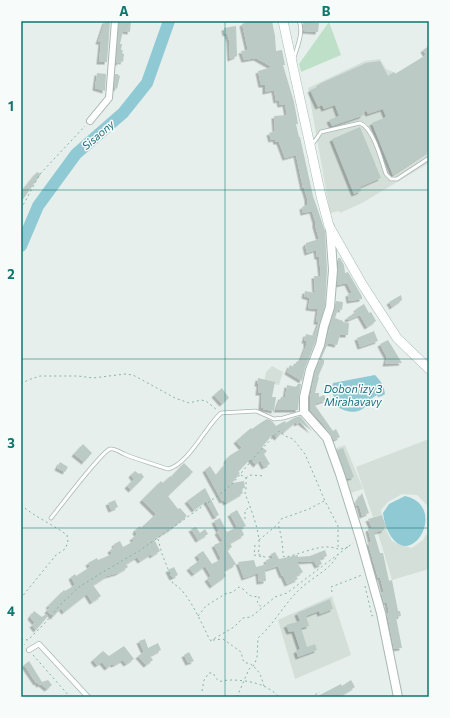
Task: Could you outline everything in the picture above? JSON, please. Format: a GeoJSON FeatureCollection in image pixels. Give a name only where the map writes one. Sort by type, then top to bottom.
{"type":"FeatureCollection","features":[{"type":"Feature","properties":{"kind":"main road"},"geometry":{"type":"LineString","coordinates":[[284,21],[292,66],[321,196],[330,226],[362,284],[397,338],[429,369]]}},
{"type":"Feature","properties":{"kind":"street"},"geometry":{"type":"LineString","coordinates":[[90,121],[109,98],[115,21]]}},
{"type":"Feature","properties":{"kind":"street"},"geometry":{"type":"LineString","coordinates":[[330,226],[333,270],[330,307],[320,345],[310,370],[304,397],[304,412],[324,434],[329,442],[360,538],[381,613],[398,697]]}},
{"type":"Feature","properties":{"kind":"street"},"geometry":{"type":"LineString","coordinates":[[29,650],[39,644],[88,697]]}},
{"type":"Feature","properties":{"kind":"lane"},"geometry":{"type":"LineString","coordinates":[[292,66],[300,32],[301,24],[299,21]]}},
{"type":"Feature","properties":{"kind":"lane"},"geometry":{"type":"LineString","coordinates":[[311,146],[321,132],[360,123],[370,132],[386,174],[391,179],[397,179],[429,158]]}},
{"type":"Feature","properties":{"kind":"lane"},"geometry":{"type":"LineString","coordinates":[[51,518],[104,453],[110,449],[114,449],[128,456],[168,468],[174,468],[184,459],[221,413],[256,411],[274,419],[304,412]]}},
{"type":"Feature","properties":{"kind":"path"},"geometry":{"type":"LineString","coordinates":[[21,209],[40,174],[90,121]]}},
{"type":"Feature","properties":{"kind":"path"},"geometry":{"type":"LineString","coordinates":[[21,384],[40,376],[78,376],[93,378],[125,374],[134,375],[175,398],[189,403],[201,400],[221,413]]}},
{"type":"Feature","properties":{"kind":"path"},"geometry":{"type":"LineString","coordinates":[[21,639],[28,640],[79,587],[139,551],[223,492],[233,483],[256,455],[279,431],[293,439],[304,454],[338,526],[338,550]]}},
{"type":"Feature","properties":{"kind":"path"},"geometry":{"type":"LineString","coordinates":[[241,474],[246,478]]}},
{"type":"Feature","properties":{"kind":"path"},"geometry":{"type":"LineString","coordinates":[[246,478],[250,475],[265,476]]}},
{"type":"Feature","properties":{"kind":"path"},"geometry":{"type":"LineString","coordinates":[[246,478],[246,493],[259,540],[260,549],[258,554],[267,558],[254,555],[255,545]]}},
{"type":"Feature","properties":{"kind":"path"},"geometry":{"type":"LineString","coordinates":[[259,540],[278,524],[281,519],[309,509],[325,500]]}},
{"type":"Feature","properties":{"kind":"path"},"geometry":{"type":"LineString","coordinates":[[21,505],[32,514],[67,535],[68,542],[65,549],[56,555],[21,598]]}},
{"type":"Feature","properties":{"kind":"path"},"geometry":{"type":"LineString","coordinates":[[245,519],[245,511],[250,506]]}},
{"type":"Feature","properties":{"kind":"path"},"geometry":{"type":"LineString","coordinates":[[278,524],[281,535],[280,541],[283,556],[285,557],[329,547],[338,550],[350,546]]}},
{"type":"Feature","properties":{"kind":"path"},"geometry":{"type":"LineString","coordinates":[[158,538],[173,584],[177,585],[183,592],[198,616],[210,641]]}},
{"type":"Feature","properties":{"kind":"path"},"geometry":{"type":"LineString","coordinates":[[210,641],[234,627],[243,618],[251,617],[274,597],[287,593],[360,538]]}},
{"type":"Feature","properties":{"kind":"path"},"geometry":{"type":"LineString","coordinates":[[237,697],[249,669],[257,658],[258,638],[267,630],[285,605],[300,588],[334,562],[339,554]]}},
{"type":"Feature","properties":{"kind":"path"},"geometry":{"type":"LineString","coordinates":[[332,592],[330,587],[362,575]]}},
{"type":"Feature","properties":{"kind":"path"},"geometry":{"type":"LineString","coordinates":[[364,582],[372,616],[381,613]]}},
{"type":"Feature","properties":{"kind":"path"},"geometry":{"type":"LineString","coordinates":[[198,616],[206,606],[225,594],[233,592],[239,587],[243,588],[247,594],[251,595],[252,597],[259,596],[259,600],[257,602],[262,608]]}},
{"type":"Feature","properties":{"kind":"path"},"geometry":{"type":"LineString","coordinates":[[210,641],[223,639],[241,652],[243,660],[246,663],[250,663],[261,675],[264,686]]}},
{"type":"Feature","properties":{"kind":"path"},"geometry":{"type":"LineString","coordinates":[[33,655],[70,697]]}},
{"type":"Feature","properties":{"kind":"path"},"geometry":{"type":"LineString","coordinates":[[202,691],[204,680],[209,673],[213,673],[220,681],[228,680],[257,683],[264,686],[279,697]]}},
{"type":"Feature","properties":{"kind":"path"},"geometry":{"type":"LineString","coordinates":[[311,697],[320,692]]}},
{"type":"Feature","properties":{"kind":"shaded area"},"geometry":{"type":"Polygon","coordinates":[[[380,59],[386,69],[396,73],[429,128],[429,163],[362,203],[340,213],[339,211],[330,213],[308,88],[365,61],[380,59]]]}},
{"type":"Feature","properties":{"kind":"shaded area"},"geometry":{"type":"Polygon","coordinates":[[[272,366],[283,372],[279,385],[264,382],[266,372],[272,366]]]}},
{"type":"Feature","properties":{"kind":"shaded area"},"geometry":{"type":"Polygon","coordinates":[[[429,439],[429,510],[426,504],[417,495],[402,494],[388,502],[381,510],[382,515],[373,517],[356,467],[429,439]]]}},
{"type":"Feature","properties":{"kind":"shaded area"},"geometry":{"type":"Polygon","coordinates":[[[345,445],[363,489],[351,493],[334,449],[345,445]]]}},
{"type":"Feature","properties":{"kind":"shaded area"},"geometry":{"type":"Polygon","coordinates":[[[385,528],[392,541],[412,548],[423,540],[429,531],[429,569],[392,580],[377,530],[385,528]]]}},
{"type":"Feature","properties":{"kind":"shaded area"},"geometry":{"type":"Polygon","coordinates":[[[332,596],[351,655],[295,679],[278,620],[332,596]]]}},
{"type":"Feature","properties":{"kind":"green space"},"geometry":{"type":"Polygon","coordinates":[[[329,22],[341,55],[301,72],[299,64],[329,22]]]}},
{"type":"Feature","properties":{"kind":"water","name":"Dobon'izy 3 Mirahavavy"},"geometry":{"type":"Polygon","coordinates":[[[375,375],[382,384],[385,394],[378,397],[377,395],[375,396],[363,409],[356,412],[337,407],[332,393],[333,383],[375,375]]]}},
{"type":"Feature","properties":{"kind":"water"},"geometry":{"type":"Polygon","coordinates":[[[405,496],[418,502],[424,512],[425,523],[422,534],[415,542],[406,546],[397,543],[388,531],[385,525],[383,513],[389,504],[405,496]]]}},
{"type":"Feature","properties":{"kind":"building"},"geometry":{"type":"Polygon","coordinates":[[[105,21],[110,21],[107,62],[99,62],[101,42],[98,42],[105,21]]]}},
{"type":"Feature","properties":{"kind":"building"},"geometry":{"type":"Polygon","coordinates":[[[119,21],[131,21],[130,32],[123,31],[120,44],[122,44],[121,50],[123,50],[122,53],[124,54],[123,62],[120,61],[119,63],[116,63],[119,21]]]}},
{"type":"Feature","properties":{"kind":"building"},"geometry":{"type":"Polygon","coordinates":[[[248,21],[272,21],[276,51],[282,50],[285,65],[283,65],[294,102],[298,124],[296,124],[313,196],[325,231],[327,270],[325,306],[315,343],[305,368],[302,381],[287,372],[290,365],[294,367],[297,361],[300,362],[306,346],[306,341],[304,341],[306,334],[314,336],[319,322],[316,322],[318,309],[308,308],[310,298],[304,296],[305,291],[315,293],[314,276],[321,276],[319,257],[317,257],[316,250],[307,253],[305,245],[306,243],[319,239],[312,211],[303,213],[302,207],[307,205],[307,198],[303,188],[296,155],[285,158],[279,142],[276,142],[275,139],[271,140],[269,133],[275,131],[274,116],[287,115],[285,104],[280,105],[279,100],[276,101],[274,90],[265,92],[265,85],[261,85],[258,71],[272,67],[256,58],[244,60],[241,51],[248,50],[242,24],[248,21]]]}},
{"type":"Feature","properties":{"kind":"building"},"geometry":{"type":"Polygon","coordinates":[[[303,22],[319,23],[318,32],[304,31],[303,22]]]}},
{"type":"Feature","properties":{"kind":"building"},"geometry":{"type":"Polygon","coordinates":[[[236,26],[237,56],[230,59],[229,40],[227,33],[225,34],[224,28],[236,26]]]}},
{"type":"Feature","properties":{"kind":"building"},"geometry":{"type":"Polygon","coordinates":[[[429,46],[429,151],[393,175],[372,123],[386,117],[383,109],[368,114],[366,110],[362,116],[332,126],[329,120],[339,116],[335,105],[324,109],[322,105],[318,107],[310,90],[320,86],[319,84],[366,63],[380,61],[388,76],[394,72],[395,74],[426,55],[423,50],[429,46]]]}},
{"type":"Feature","properties":{"kind":"building"},"geometry":{"type":"Polygon","coordinates":[[[97,73],[106,74],[105,91],[95,88],[97,73]]]}},
{"type":"Feature","properties":{"kind":"building"},"geometry":{"type":"Polygon","coordinates":[[[115,74],[120,76],[117,89],[114,87],[115,74]]]}},
{"type":"Feature","properties":{"kind":"building"},"geometry":{"type":"Polygon","coordinates":[[[360,127],[381,178],[360,187],[361,191],[354,194],[332,139],[360,127]]]}},
{"type":"Feature","properties":{"kind":"building"},"geometry":{"type":"Polygon","coordinates":[[[37,172],[41,174],[21,202],[21,192],[37,172]]]}},
{"type":"Feature","properties":{"kind":"building"},"geometry":{"type":"Polygon","coordinates":[[[338,258],[340,258],[344,265],[345,273],[348,272],[362,299],[349,301],[348,294],[352,293],[347,283],[337,285],[338,258]]]}},
{"type":"Feature","properties":{"kind":"building"},"geometry":{"type":"Polygon","coordinates":[[[401,295],[402,300],[392,307],[389,302],[401,295]]]}},
{"type":"Feature","properties":{"kind":"building"},"geometry":{"type":"Polygon","coordinates":[[[336,301],[343,302],[342,310],[338,309],[335,318],[349,323],[348,335],[340,335],[337,345],[328,343],[321,359],[324,360],[324,363],[318,377],[315,393],[319,393],[319,397],[324,395],[326,400],[314,404],[333,431],[336,429],[340,437],[334,440],[322,423],[310,410],[310,398],[315,372],[325,346],[336,301]]]}},
{"type":"Feature","properties":{"kind":"building"},"geometry":{"type":"Polygon","coordinates":[[[364,304],[376,321],[367,327],[360,315],[348,320],[347,318],[357,311],[356,309],[364,304]]]}},
{"type":"Feature","properties":{"kind":"building"},"geometry":{"type":"Polygon","coordinates":[[[374,331],[378,341],[360,347],[357,338],[374,331]]]}},
{"type":"Feature","properties":{"kind":"building"},"geometry":{"type":"Polygon","coordinates":[[[388,340],[402,363],[385,364],[387,357],[380,344],[388,340]]]}},
{"type":"Feature","properties":{"kind":"building"},"geometry":{"type":"Polygon","coordinates":[[[258,378],[275,382],[272,397],[276,397],[274,411],[261,408],[262,393],[258,393],[258,378]]]}},
{"type":"Feature","properties":{"kind":"building"},"geometry":{"type":"Polygon","coordinates":[[[298,384],[301,384],[298,410],[276,410],[281,397],[285,397],[287,385],[296,387],[298,384]]]}},
{"type":"Feature","properties":{"kind":"building"},"geometry":{"type":"Polygon","coordinates":[[[222,388],[229,398],[222,404],[214,395],[222,388]]]}},
{"type":"Feature","properties":{"kind":"building"},"geometry":{"type":"Polygon","coordinates":[[[300,416],[312,431],[300,422],[297,424],[296,422],[284,432],[283,431],[277,438],[273,434],[262,447],[267,451],[264,454],[270,464],[264,467],[260,460],[256,465],[250,459],[238,472],[240,473],[232,483],[244,481],[245,488],[241,489],[243,493],[226,503],[224,500],[222,501],[205,470],[210,466],[216,475],[227,462],[226,461],[229,456],[242,448],[236,441],[251,428],[252,429],[267,419],[272,421],[276,426],[300,416]]]}},
{"type":"Feature","properties":{"kind":"building"},"geometry":{"type":"Polygon","coordinates":[[[83,444],[92,453],[84,462],[74,454],[83,444]]]}},
{"type":"Feature","properties":{"kind":"building"},"geometry":{"type":"Polygon","coordinates":[[[343,448],[354,477],[347,479],[337,450],[343,448]]]}},
{"type":"Feature","properties":{"kind":"building"},"geometry":{"type":"Polygon","coordinates":[[[60,462],[68,467],[65,472],[57,468],[60,462]]]}},
{"type":"Feature","properties":{"kind":"building"},"geometry":{"type":"Polygon","coordinates":[[[184,463],[193,472],[168,496],[178,509],[180,508],[187,516],[171,529],[154,539],[160,551],[152,556],[151,554],[140,561],[137,557],[126,564],[128,567],[118,573],[107,576],[93,585],[101,596],[92,602],[87,594],[64,612],[61,608],[53,617],[47,611],[50,607],[48,606],[64,590],[65,591],[75,585],[71,577],[75,574],[76,576],[90,567],[88,563],[97,558],[98,560],[112,554],[110,550],[115,547],[114,544],[120,541],[123,547],[134,541],[132,538],[137,535],[135,531],[136,529],[140,526],[141,528],[156,514],[142,500],[161,481],[163,483],[170,476],[171,477],[184,463]]]}},
{"type":"Feature","properties":{"kind":"building"},"geometry":{"type":"Polygon","coordinates":[[[135,471],[139,474],[141,473],[144,477],[131,490],[127,486],[134,479],[131,475],[135,471]]]}},
{"type":"Feature","properties":{"kind":"building"},"geometry":{"type":"Polygon","coordinates":[[[205,488],[219,515],[215,517],[206,501],[194,510],[187,501],[205,488]]]}},
{"type":"Feature","properties":{"kind":"building"},"geometry":{"type":"Polygon","coordinates":[[[362,493],[369,513],[362,516],[359,505],[356,506],[355,504],[362,493]]]}},
{"type":"Feature","properties":{"kind":"building"},"geometry":{"type":"Polygon","coordinates":[[[115,500],[118,507],[111,510],[108,503],[115,500]]]}},
{"type":"Feature","properties":{"kind":"building"},"geometry":{"type":"Polygon","coordinates":[[[237,510],[246,526],[241,528],[244,535],[230,543],[232,547],[227,550],[236,564],[224,571],[226,576],[212,586],[207,579],[211,576],[205,566],[194,574],[189,568],[200,560],[197,555],[203,551],[212,564],[221,559],[214,545],[223,541],[217,532],[219,531],[214,521],[220,518],[227,532],[237,527],[230,514],[237,510]]]}},
{"type":"Feature","properties":{"kind":"building"},"geometry":{"type":"Polygon","coordinates":[[[382,515],[386,527],[384,530],[374,533],[380,553],[383,553],[389,581],[392,580],[398,611],[400,611],[401,616],[396,617],[402,648],[394,649],[387,613],[389,613],[387,602],[384,603],[381,592],[384,592],[380,577],[378,578],[368,543],[371,542],[368,529],[372,528],[368,519],[382,515]]]}},
{"type":"Feature","properties":{"kind":"building"},"geometry":{"type":"Polygon","coordinates":[[[196,527],[200,533],[205,529],[208,534],[198,540],[191,529],[196,527]]]}},
{"type":"Feature","properties":{"kind":"building"},"geometry":{"type":"Polygon","coordinates":[[[325,550],[327,556],[320,560],[322,564],[317,566],[314,561],[297,562],[303,572],[296,576],[298,579],[287,584],[278,566],[265,570],[266,581],[259,582],[258,573],[244,578],[238,562],[254,560],[256,567],[267,564],[266,560],[273,558],[271,554],[275,552],[279,559],[298,555],[298,557],[310,556],[325,550]]]}},
{"type":"Feature","properties":{"kind":"building"},"geometry":{"type":"Polygon","coordinates":[[[174,567],[178,575],[172,578],[168,570],[174,567]]]}},
{"type":"Feature","properties":{"kind":"building"},"geometry":{"type":"Polygon","coordinates":[[[330,599],[333,609],[320,614],[319,611],[306,616],[309,626],[301,628],[307,647],[315,644],[317,650],[298,657],[296,651],[300,649],[294,631],[289,632],[286,625],[300,621],[297,613],[330,599]]]}},
{"type":"Feature","properties":{"kind":"building"},"geometry":{"type":"Polygon","coordinates":[[[34,611],[42,617],[46,614],[48,616],[36,630],[32,625],[35,623],[30,617],[34,611]]]}},
{"type":"Feature","properties":{"kind":"building"},"geometry":{"type":"Polygon","coordinates":[[[145,639],[148,648],[158,643],[161,650],[150,656],[153,660],[146,665],[138,656],[144,652],[139,641],[145,639]]]}},
{"type":"Feature","properties":{"kind":"building"},"geometry":{"type":"Polygon","coordinates":[[[124,646],[134,659],[126,664],[123,660],[114,665],[112,664],[107,668],[102,662],[97,665],[93,660],[103,651],[109,656],[124,646]]]}},
{"type":"Feature","properties":{"kind":"building"},"geometry":{"type":"Polygon","coordinates":[[[189,652],[194,661],[188,663],[184,655],[189,652]]]}},
{"type":"Feature","properties":{"kind":"building"},"geometry":{"type":"Polygon","coordinates":[[[29,661],[42,682],[48,680],[52,685],[47,689],[41,684],[39,685],[37,682],[36,683],[24,665],[29,661]]]}},
{"type":"Feature","properties":{"kind":"building"},"geometry":{"type":"Polygon","coordinates":[[[351,680],[355,687],[338,697],[316,697],[341,684],[342,686],[351,680]]]}},
{"type":"Feature","properties":{"kind":"waterway","name":"Sisaony"},"geometry":{"type":"LineString","coordinates":[[21,246],[38,206],[76,154],[123,113],[147,83],[169,21]]}}]}
